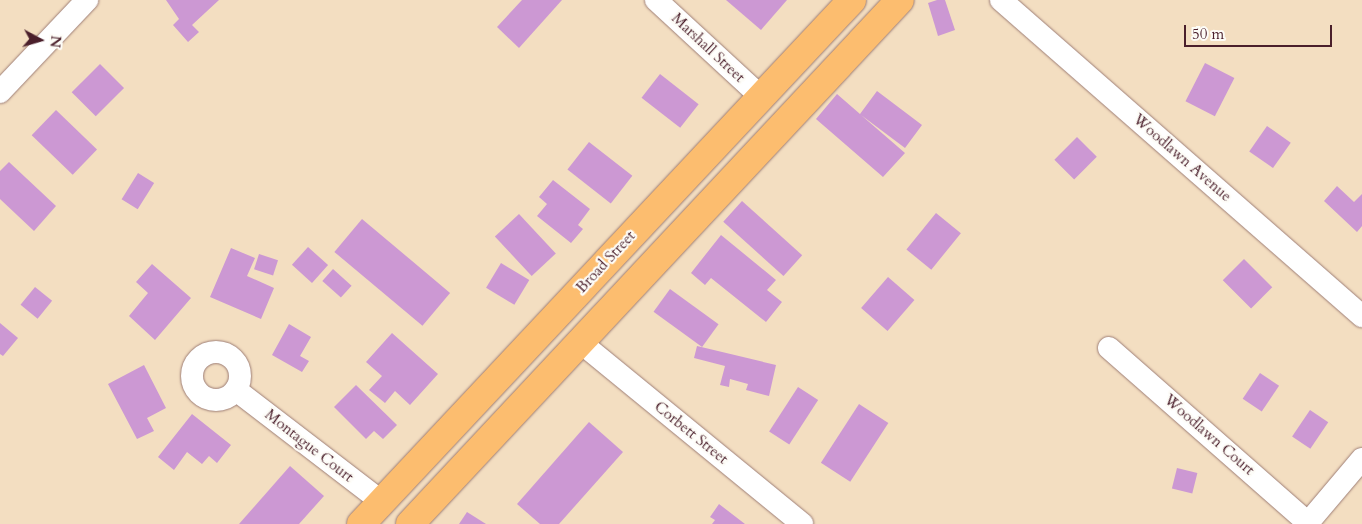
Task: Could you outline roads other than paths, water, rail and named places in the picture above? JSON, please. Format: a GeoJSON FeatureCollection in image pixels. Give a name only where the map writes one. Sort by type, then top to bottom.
{"type":"FeatureCollection","features":[{"type":"Feature","properties":{"kind":"main road","name":"Broad Street"},"geometry":{"type":"LineString","coordinates":[[361,524],[852,0]]}},
{"type":"Feature","properties":{"kind":"main road"},"geometry":{"type":"LineString","coordinates":[[410,524],[900,0]]}},
{"type":"Feature","properties":{"kind":"street"},"geometry":{"type":"LineString","coordinates":[[4,83],[87,0]]}},
{"type":"Feature","properties":{"kind":"street","name":"Marshall Street"},"geometry":{"type":"LineString","coordinates":[[656,0],[761,97]]}},
{"type":"Feature","properties":{"kind":"street","name":"Woodlawn Avenue"},"geometry":{"type":"LineString","coordinates":[[1001,0],[1362,316]]}},
{"type":"Feature","properties":{"kind":"street","name":"Corbett Street"},"geometry":{"type":"LineString","coordinates":[[580,342],[802,524]]}},
{"type":"Feature","properties":{"kind":"street","name":"Woodlawn Court"},"geometry":{"type":"LineString","coordinates":[[1109,348],[1307,523]]}},
{"type":"Feature","properties":{"kind":"street","name":"Montague Court"},"geometry":{"type":"LineString","coordinates":[[236,390],[382,502]]}},
{"type":"Feature","properties":{"kind":"street"},"geometry":{"type":"LineString","coordinates":[[1307,523],[1362,459]]}}]}
